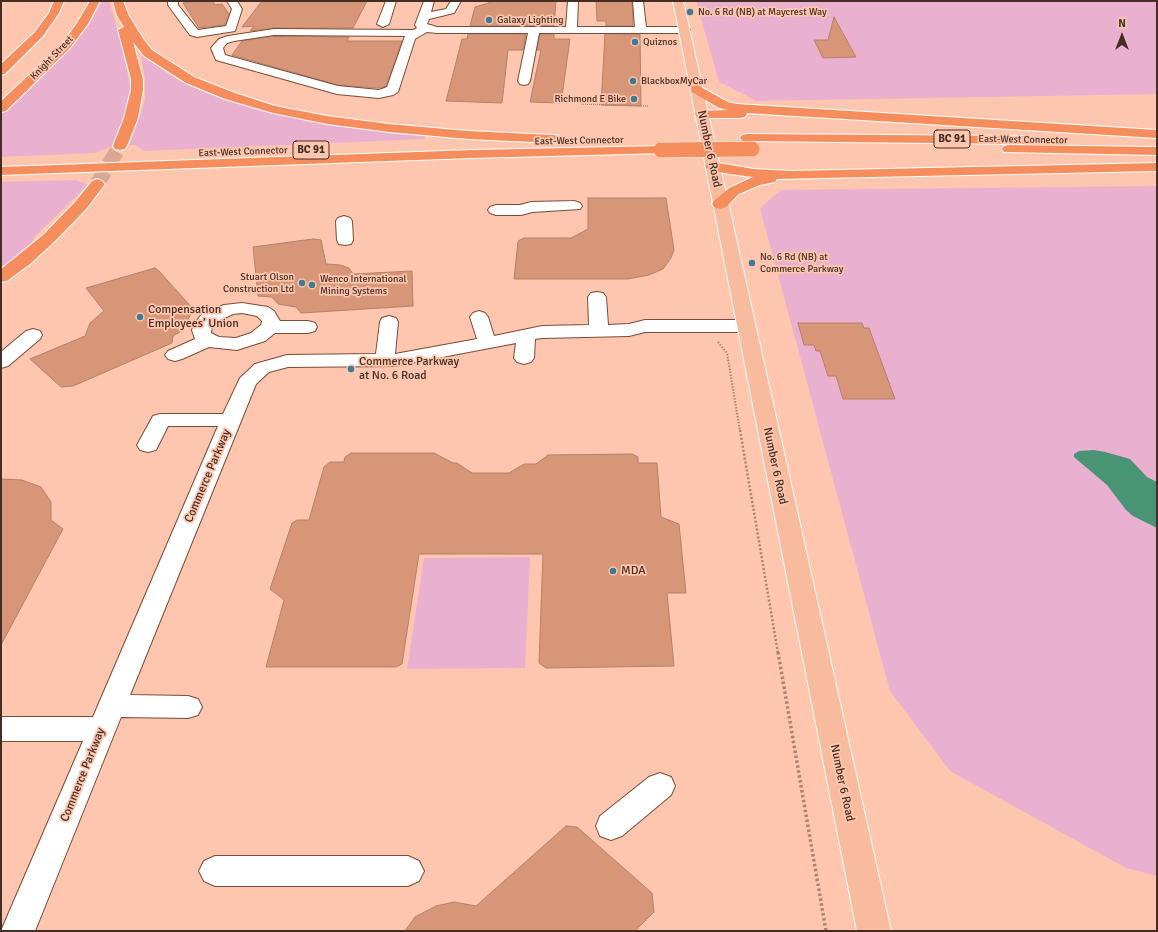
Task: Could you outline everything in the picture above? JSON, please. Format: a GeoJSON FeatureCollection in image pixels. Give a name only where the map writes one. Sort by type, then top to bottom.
{"type":"FeatureCollection","features":[{"type":"Feature","properties":{"kind":"highway"},"geometry":{"type":"LineString","coordinates":[[7,50],[34,27],[58,1]]}},
{"type":"Feature","properties":{"kind":"highway"},"geometry":{"type":"LineString","coordinates":[[1,71],[39,34],[49,21],[58,1]]}},
{"type":"Feature","properties":{"kind":"highway","name":"Knight Street"},"geometry":{"type":"LineString","coordinates":[[1,108],[66,46],[82,24],[95,1]]}},
{"type":"Feature","properties":{"kind":"highway"},"geometry":{"type":"LineString","coordinates":[[118,1],[123,16],[144,47],[164,65],[190,80],[230,96],[273,109],[327,120],[389,128],[468,135],[622,140]]}},
{"type":"Feature","properties":{"kind":"highway"},"geometry":{"type":"LineString","coordinates":[[120,146],[136,102],[137,84],[133,57],[123,24],[123,16]]}},
{"type":"Feature","properties":{"kind":"highway"},"geometry":{"type":"LineString","coordinates":[[697,89],[724,105],[737,108],[1157,134]]}},
{"type":"Feature","properties":{"kind":"highway"},"geometry":{"type":"LineString","coordinates":[[702,114],[817,113]]}},
{"type":"Feature","properties":{"kind":"highway","name":"East-West Connector"},"geometry":{"type":"LineString","coordinates":[[1,171],[472,154],[661,145],[927,138],[1157,142]]}},
{"type":"Feature","properties":{"kind":"highway","name":"East-West Connector"},"geometry":{"type":"LineString","coordinates":[[1,162],[489,143],[622,140],[661,145]]}},
{"type":"Feature","properties":{"kind":"highway","name":"East-West Connector"},"geometry":{"type":"LineString","coordinates":[[750,143],[960,149],[1157,151]]}},
{"type":"Feature","properties":{"kind":"highway"},"geometry":{"type":"LineString","coordinates":[[1,179],[346,164],[472,154]]}},
{"type":"Feature","properties":{"kind":"highway"},"geometry":{"type":"LineString","coordinates":[[712,166],[754,173],[791,175],[1157,167]]}},
{"type":"Feature","properties":{"kind":"highway"},"geometry":{"type":"LineString","coordinates":[[720,204],[734,191],[756,181],[791,175]]}},
{"type":"Feature","properties":{"kind":"highway"},"geometry":{"type":"LineString","coordinates":[[1,277],[24,260],[49,238],[81,205],[97,184]]}},
{"type":"Feature","properties":{"kind":"main road","name":"Number 6 Road"},"geometry":{"type":"LineString","coordinates":[[678,1],[874,931]]}},
{"type":"Feature","properties":{"kind":"street"},"geometry":{"type":"LineString","coordinates":[[173,1],[173,5],[194,33],[197,34],[231,29],[237,9],[232,1]]}},
{"type":"Feature","properties":{"kind":"street"},"geometry":{"type":"LineString","coordinates":[[383,24],[391,1]]}},
{"type":"Feature","properties":{"kind":"street"},"geometry":{"type":"LineString","coordinates":[[422,25],[429,1]]}},
{"type":"Feature","properties":{"kind":"street"},"geometry":{"type":"LineString","coordinates":[[422,25],[274,32],[232,38],[223,41],[217,48],[220,57],[337,90],[379,94],[388,92],[392,89],[410,38],[422,25],[440,14],[450,11],[456,1]]}},
{"type":"Feature","properties":{"kind":"street"},"geometry":{"type":"LineString","coordinates":[[571,30],[573,1]]}},
{"type":"Feature","properties":{"kind":"street"},"geometry":{"type":"LineString","coordinates":[[638,1],[641,30]]}},
{"type":"Feature","properties":{"kind":"street"},"geometry":{"type":"LineString","coordinates":[[277,24],[422,25],[446,30],[684,30]]}},
{"type":"Feature","properties":{"kind":"street"},"geometry":{"type":"LineString","coordinates":[[524,81],[534,30]]}},
{"type":"Feature","properties":{"kind":"street"},"geometry":{"type":"LineString","coordinates":[[496,210],[521,210],[532,212],[574,209]]}},
{"type":"Feature","properties":{"kind":"street"},"geometry":{"type":"LineString","coordinates":[[344,221],[344,240]]}},
{"type":"Feature","properties":{"kind":"street"},"geometry":{"type":"LineString","coordinates":[[597,298],[599,330]]}},
{"type":"Feature","properties":{"kind":"street"},"geometry":{"type":"LineString","coordinates":[[242,308],[262,311],[268,315],[271,321],[270,327],[258,338],[237,344],[216,343],[208,340],[202,335],[200,330],[203,324],[214,315],[242,308]]}},
{"type":"Feature","properties":{"kind":"street"},"geometry":{"type":"LineString","coordinates":[[474,349],[479,317]]}},
{"type":"Feature","properties":{"kind":"street"},"geometry":{"type":"LineString","coordinates":[[385,360],[389,322]]}},
{"type":"Feature","properties":{"kind":"street"},"geometry":{"type":"LineString","coordinates":[[270,327],[308,327]]}},
{"type":"Feature","properties":{"kind":"street","name":"Commerce Parkway"},"geometry":{"type":"LineString","coordinates":[[18,931],[247,382],[262,368],[287,361],[385,360],[474,349],[542,332],[629,330],[648,336],[747,331]]}},
{"type":"Feature","properties":{"kind":"street"},"geometry":{"type":"LineString","coordinates":[[1,362],[33,335]]}},
{"type":"Feature","properties":{"kind":"street"},"geometry":{"type":"LineString","coordinates":[[524,358],[526,335]]}},
{"type":"Feature","properties":{"kind":"street"},"geometry":{"type":"LineString","coordinates":[[175,355],[208,340]]}},
{"type":"Feature","properties":{"kind":"street"},"geometry":{"type":"LineString","coordinates":[[148,444],[163,414],[232,420]]}},
{"type":"Feature","properties":{"kind":"street"},"geometry":{"type":"LineString","coordinates":[[1,729],[106,718],[188,706]]}},
{"type":"Feature","properties":{"kind":"street"},"geometry":{"type":"LineString","coordinates":[[611,826],[660,786]]}},
{"type":"Feature","properties":{"kind":"street"},"geometry":{"type":"LineString","coordinates":[[215,871],[408,871]]}},
{"type":"Feature","properties":{"kind":"path"},"geometry":{"type":"LineString","coordinates":[[581,104],[649,106]]}},
{"type":"Feature","properties":{"kind":"path"},"geometry":{"type":"LineString","coordinates":[[718,342],[728,353],[826,931]]}},
{"type":"Feature","properties":{"kind":"shaded area"},"geometry":{"type":"Polygon","coordinates":[[[102,1],[109,1],[124,53],[130,87],[128,103],[115,145],[95,153],[1,157],[1,114],[69,48],[87,28],[102,1]]]}},
{"type":"Feature","properties":{"kind":"shaded area"},"geometry":{"type":"Polygon","coordinates":[[[696,1],[1154,1],[1157,3],[1157,94],[757,101],[719,82],[696,1]]]}},
{"type":"Feature","properties":{"kind":"shaded area"},"geometry":{"type":"Polygon","coordinates":[[[141,55],[179,81],[222,98],[277,113],[425,136],[425,139],[144,151],[135,145],[129,145],[145,100],[145,79],[141,55]]]}},
{"type":"Feature","properties":{"kind":"shaded area"},"geometry":{"type":"Polygon","coordinates":[[[76,180],[88,185],[34,237],[30,246],[1,268],[1,182],[76,180]]]}},
{"type":"Feature","properties":{"kind":"shaded area"},"geometry":{"type":"Polygon","coordinates":[[[1157,186],[1157,876],[1126,868],[950,771],[890,691],[760,208],[781,190],[1157,186]]]}},
{"type":"Feature","properties":{"kind":"shaded area"},"geometry":{"type":"Polygon","coordinates":[[[1094,450],[1130,459],[1147,477],[1157,482],[1157,528],[1133,516],[1126,510],[1107,485],[1074,457],[1074,454],[1079,451],[1094,450]]]}},
{"type":"Feature","properties":{"kind":"shaded area"},"geometry":{"type":"Polygon","coordinates":[[[530,557],[525,668],[407,669],[424,558],[530,557]]]}},
{"type":"Feature","properties":{"kind":"building"},"geometry":{"type":"Polygon","coordinates":[[[213,1],[215,5],[222,4],[229,14],[225,25],[199,28],[183,3],[213,1]]]}},
{"type":"Feature","properties":{"kind":"building"},"geometry":{"type":"Polygon","coordinates":[[[262,1],[367,1],[353,28],[274,28],[250,31],[254,26],[242,27],[262,1]]]}},
{"type":"Feature","properties":{"kind":"building"},"geometry":{"type":"Polygon","coordinates":[[[495,1],[556,1],[554,26],[470,26],[475,7],[495,1]]]}},
{"type":"Feature","properties":{"kind":"building"},"geometry":{"type":"Polygon","coordinates":[[[596,1],[632,1],[633,26],[606,26],[606,21],[597,21],[596,1]]]}},
{"type":"Feature","properties":{"kind":"building"},"geometry":{"type":"Polygon","coordinates":[[[834,17],[856,57],[823,58],[814,40],[828,40],[834,17]]]}},
{"type":"Feature","properties":{"kind":"building"},"geometry":{"type":"Polygon","coordinates":[[[468,34],[526,34],[523,50],[508,50],[502,103],[446,101],[462,39],[467,39],[468,34]]]}},
{"type":"Feature","properties":{"kind":"building"},"geometry":{"type":"Polygon","coordinates":[[[540,34],[554,34],[554,39],[570,39],[561,103],[530,102],[541,50],[537,50],[540,34]]]}},
{"type":"Feature","properties":{"kind":"building"},"geometry":{"type":"Polygon","coordinates":[[[605,34],[640,34],[641,106],[601,105],[605,34]]]}},
{"type":"Feature","properties":{"kind":"building"},"geometry":{"type":"Polygon","coordinates":[[[274,36],[349,37],[347,41],[402,41],[386,86],[379,88],[338,85],[232,55],[242,41],[274,36]]]}},
{"type":"Feature","properties":{"kind":"building"},"geometry":{"type":"Polygon","coordinates":[[[588,198],[666,198],[674,250],[671,258],[663,269],[649,275],[627,279],[514,279],[518,241],[524,238],[571,238],[588,229],[588,198]]]}},
{"type":"Feature","properties":{"kind":"building"},"geometry":{"type":"Polygon","coordinates":[[[313,239],[321,240],[326,264],[340,265],[349,268],[353,274],[412,271],[413,306],[301,313],[296,307],[278,304],[272,297],[258,296],[253,247],[313,239]]]}},
{"type":"Feature","properties":{"kind":"building"},"geometry":{"type":"Polygon","coordinates":[[[155,268],[193,309],[185,326],[180,332],[173,336],[172,343],[73,386],[61,387],[30,359],[85,336],[90,323],[104,311],[86,288],[155,268]]]}},
{"type":"Feature","properties":{"kind":"building"},"geometry":{"type":"Polygon","coordinates":[[[798,323],[862,323],[864,328],[869,328],[895,399],[843,399],[836,376],[828,376],[820,351],[816,351],[814,345],[804,345],[798,323]]]}},
{"type":"Feature","properties":{"kind":"building","name":"MDA"},"geometry":{"type":"Polygon","coordinates":[[[351,453],[434,453],[453,463],[457,463],[472,473],[509,473],[524,464],[536,464],[548,455],[632,454],[638,457],[638,463],[657,463],[661,517],[679,524],[686,593],[667,593],[674,666],[546,668],[539,663],[543,554],[419,554],[402,664],[396,667],[266,667],[284,600],[270,589],[292,523],[297,520],[309,520],[324,467],[330,462],[344,462],[345,457],[351,453]]]}},
{"type":"Feature","properties":{"kind":"building"},"geometry":{"type":"Polygon","coordinates":[[[1,479],[22,480],[41,487],[51,502],[51,520],[63,529],[1,645],[1,479]]]}},
{"type":"Feature","properties":{"kind":"building"},"geometry":{"type":"Polygon","coordinates":[[[566,826],[577,827],[652,893],[654,912],[635,931],[405,931],[415,917],[436,906],[454,902],[476,906],[566,826]]]}},
{"type":"Feature","properties":{"kind":"tunnel"},"geometry":{"type":"LineString","coordinates":[[97,184],[120,146]]}},
{"type":"Feature","properties":{"kind":"place","name":"No. 6 Rd (NB) at Maycrest Way"},"geometry":{"type":"Point","coordinates":[690,12]}},
{"type":"Feature","properties":{"kind":"place","name":"Galaxy Lighting"},"geometry":{"type":"Point","coordinates":[489,20]}},
{"type":"Feature","properties":{"kind":"place","name":"Quiznos"},"geometry":{"type":"Point","coordinates":[635,42]}},
{"type":"Feature","properties":{"kind":"place","name":"BlackboxMyCar"},"geometry":{"type":"Point","coordinates":[633,81]}},
{"type":"Feature","properties":{"kind":"place","name":"Richmond E Bike"},"geometry":{"type":"Point","coordinates":[634,99]}},
{"type":"Feature","properties":{"kind":"place","name":"No. 6 Rd (NB) at Commerce Parkway"},"geometry":{"type":"Point","coordinates":[752,263]}},
{"type":"Feature","properties":{"kind":"place","name":"Stuart Olson Construction Ltd"},"geometry":{"type":"Point","coordinates":[302,283]}},
{"type":"Feature","properties":{"kind":"place","name":"Wenco International Mining Systems"},"geometry":{"type":"Point","coordinates":[312,285]}},
{"type":"Feature","properties":{"kind":"place","name":"Compensation Employees’ Union"},"geometry":{"type":"Point","coordinates":[140,317]}},
{"type":"Feature","properties":{"kind":"place","name":"Commerce Parkway at No. 6 Road"},"geometry":{"type":"Point","coordinates":[351,369]}},
{"type":"Feature","properties":{"kind":"place","name":"MDA"},"geometry":{"type":"Point","coordinates":[613,571]}}]}
